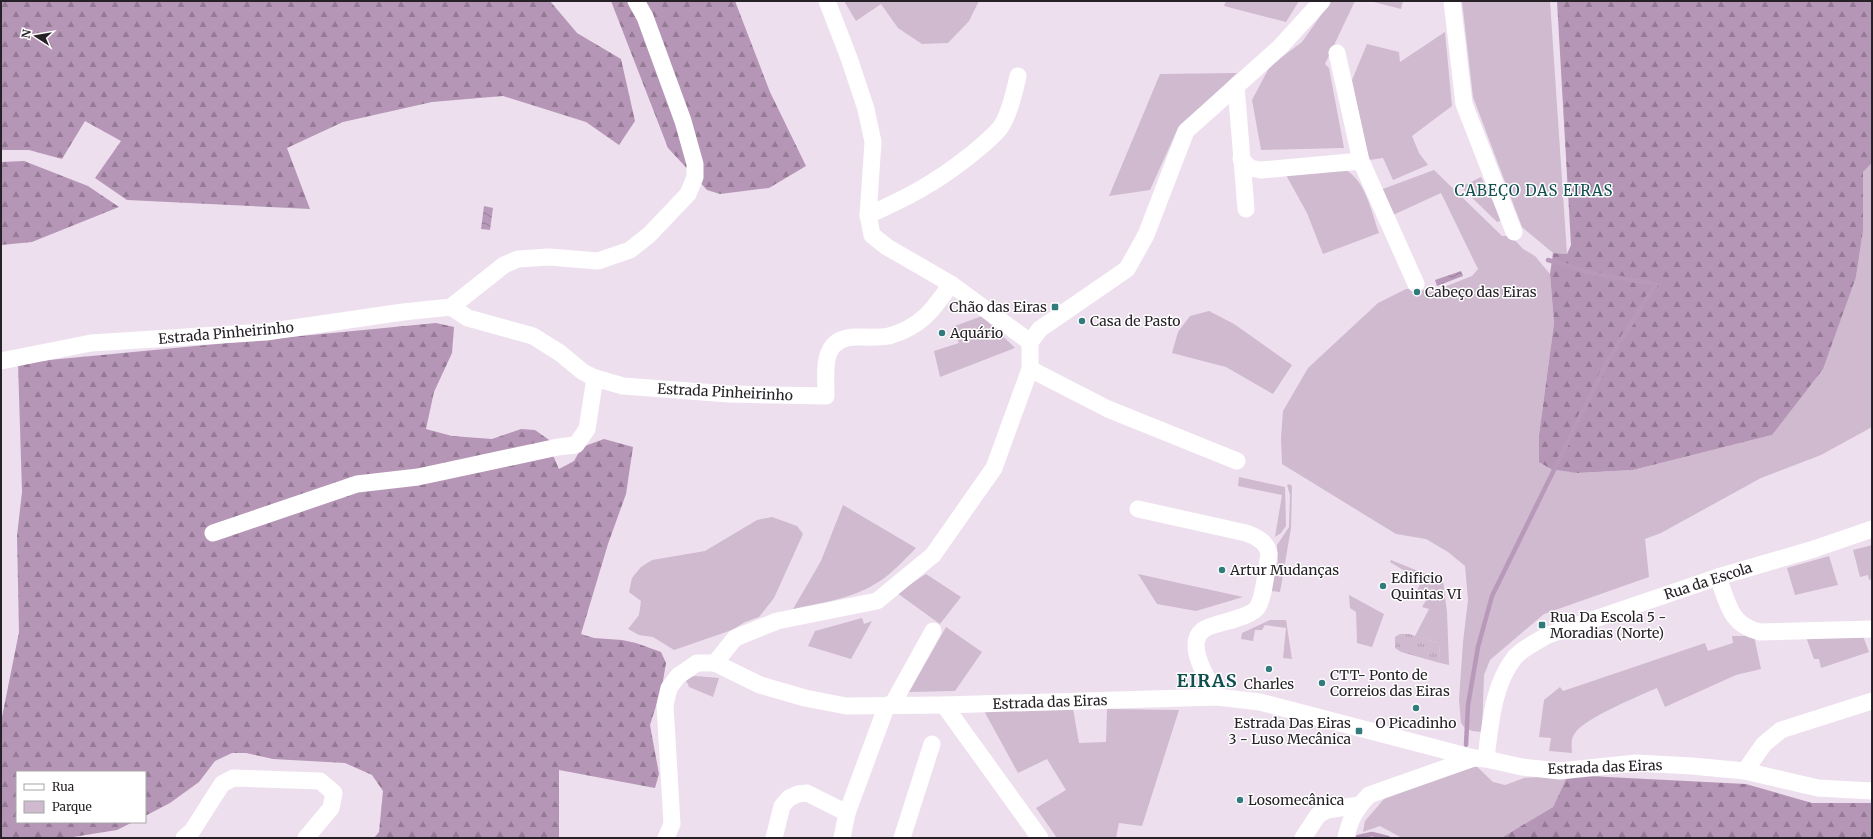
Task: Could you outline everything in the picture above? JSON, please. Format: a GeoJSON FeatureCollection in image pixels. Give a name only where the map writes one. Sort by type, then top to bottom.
{"type":"FeatureCollection","features":[{"type":"Feature","properties":{"kind":"street"},"geometry":{"type":"LineString","coordinates":[[451,307],[504,264],[518,259],[549,257],[598,261],[630,250],[649,235],[688,194],[695,177],[695,164],[667,75],[645,17],[636,1]]}},
{"type":"Feature","properties":{"kind":"street"},"geometry":{"type":"LineString","coordinates":[[827,1],[850,58],[866,110],[873,142],[868,215],[872,236],[887,247],[951,284],[1030,342]]}},
{"type":"Feature","properties":{"kind":"street"},"geometry":{"type":"LineString","coordinates":[[666,838],[672,824],[665,705],[669,688],[678,676],[697,663],[715,663],[735,638],[777,622],[877,601],[933,555],[994,468],[1030,369],[1030,342],[1040,328],[1127,269],[1146,235],[1186,131],[1279,48],[1322,1]]}},
{"type":"Feature","properties":{"kind":"street"},"geometry":{"type":"LineString","coordinates":[[1452,1],[1464,104],[1514,232]]}},
{"type":"Feature","properties":{"kind":"street"},"geometry":{"type":"LineString","coordinates":[[1337,53],[1361,161],[1416,284]]}},
{"type":"Feature","properties":{"kind":"street"},"geometry":{"type":"LineString","coordinates":[[868,215],[906,199],[941,178],[979,148],[1001,127],[1014,94],[1018,76]]}},
{"type":"Feature","properties":{"kind":"street"},"geometry":{"type":"LineString","coordinates":[[1236,86],[1246,209]]}},
{"type":"Feature","properties":{"kind":"street"},"geometry":{"type":"LineString","coordinates":[[1241,159],[1250,168],[1261,170],[1361,161]]}},
{"type":"Feature","properties":{"kind":"street","name":"Estrada Pinheirinho"},"geometry":{"type":"LineString","coordinates":[[1,361],[91,343],[266,332],[402,312],[451,307],[468,318],[534,336],[560,352],[583,372],[595,378],[623,386],[729,394],[826,396],[826,359],[835,343],[850,337],[888,336],[912,327],[933,311],[951,284]]}},
{"type":"Feature","properties":{"kind":"street"},"geometry":{"type":"LineString","coordinates":[[1030,369],[1108,409],[1237,461]]}},
{"type":"Feature","properties":{"kind":"street"},"geometry":{"type":"LineString","coordinates":[[213,533],[357,484],[418,477],[558,447],[576,445],[586,429],[595,378]]}},
{"type":"Feature","properties":{"kind":"street"},"geometry":{"type":"LineString","coordinates":[[1138,509],[1246,533],[1259,538],[1268,547],[1260,600],[1256,609],[1247,615],[1203,630],[1198,636],[1196,655],[1216,697]]}},
{"type":"Feature","properties":{"kind":"street","name":"Rua da Escola"},"geometry":{"type":"LineString","coordinates":[[1480,759],[1496,698],[1504,676],[1516,656],[1548,635],[1718,577],[1814,548],[1872,528]]}},
{"type":"Feature","properties":{"kind":"street"},"geometry":{"type":"LineString","coordinates":[[1718,577],[1735,620],[1746,629],[1760,632],[1872,629]]}},
{"type":"Feature","properties":{"kind":"street"},"geometry":{"type":"LineString","coordinates":[[842,838],[847,813],[889,705],[933,631]]}},
{"type":"Feature","properties":{"kind":"street","name":"Estrada das Eiras"},"geometry":{"type":"LineString","coordinates":[[715,663],[760,685],[805,698],[846,706],[944,705],[1216,697],[1260,702],[1480,759],[1522,767],[1560,771],[1636,763],[1745,771],[1818,788],[1872,791]]}},
{"type":"Feature","properties":{"kind":"street"},"geometry":{"type":"LineString","coordinates":[[1745,771],[1764,744],[1781,730],[1872,701]]}},
{"type":"Feature","properties":{"kind":"street"},"geometry":{"type":"LineString","coordinates":[[944,705],[1040,838]]}},
{"type":"Feature","properties":{"kind":"street"},"geometry":{"type":"LineString","coordinates":[[902,838],[932,744]]}},
{"type":"Feature","properties":{"kind":"street"},"geometry":{"type":"LineString","coordinates":[[1346,838],[1350,820],[1369,795],[1480,759]]}},
{"type":"Feature","properties":{"kind":"street"},"geometry":{"type":"LineString","coordinates":[[184,838],[192,831],[222,784],[233,778],[320,781],[334,793],[331,808],[306,838]]}},
{"type":"Feature","properties":{"kind":"street"},"geometry":{"type":"LineString","coordinates":[[774,838],[782,806],[789,798],[798,794],[807,793],[847,813]]}},
{"type":"Feature","properties":{"kind":"street"},"geometry":{"type":"LineString","coordinates":[[1303,838],[1318,815],[1327,810],[1360,805]]}},
{"type":"Feature","properties":{"kind":"green space"},"geometry":{"type":"Polygon","coordinates":[[[1,1],[550,1],[577,33],[621,59],[635,121],[619,145],[586,122],[503,96],[432,102],[343,122],[287,148],[310,209],[127,200],[95,178],[121,141],[85,121],[62,159],[29,150],[1,150],[1,1]]]}},
{"type":"Feature","properties":{"kind":"green space"},"geometry":{"type":"Polygon","coordinates":[[[611,1],[735,1],[770,92],[806,166],[769,188],[720,194],[707,190],[668,148],[611,1]]]}},
{"type":"Feature","properties":{"kind":"green space"},"geometry":{"type":"Polygon","coordinates":[[[844,1],[979,1],[969,21],[948,43],[922,44],[898,28],[881,4],[856,21],[844,1]]]}},
{"type":"Feature","properties":{"kind":"green space"},"geometry":{"type":"Polygon","coordinates":[[[1226,1],[1299,1],[1286,22],[1224,6],[1226,1]]]}},
{"type":"Feature","properties":{"kind":"green space"},"geometry":{"type":"Polygon","coordinates":[[[1331,1],[1355,1],[1325,64],[1329,68],[1344,148],[1261,150],[1252,100],[1270,66],[1302,42],[1331,1]]]}},
{"type":"Feature","properties":{"kind":"green space"},"geometry":{"type":"Polygon","coordinates":[[[1370,1],[1403,1],[1401,9],[1370,1]]]}},
{"type":"Feature","properties":{"kind":"green space"},"geometry":{"type":"Polygon","coordinates":[[[1462,1],[1550,1],[1567,254],[1553,253],[1522,227],[1473,97],[1462,1]]]}},
{"type":"Feature","properties":{"kind":"green space"},"geometry":{"type":"Polygon","coordinates":[[[1557,1],[1872,1],[1872,163],[1863,172],[1863,231],[1856,277],[1823,369],[1772,435],[1633,470],[1577,473],[1551,469],[1539,462],[1539,435],[1554,323],[1550,274],[1553,253],[1567,254],[1571,245],[1557,1]]]}},
{"type":"Feature","properties":{"kind":"green space"},"geometry":{"type":"Polygon","coordinates":[[[1445,32],[1452,106],[1412,136],[1419,153],[1428,165],[1393,180],[1383,158],[1369,160],[1352,80],[1367,44],[1399,52],[1400,62],[1445,32]]]}},
{"type":"Feature","properties":{"kind":"green space"},"geometry":{"type":"Polygon","coordinates":[[[1237,73],[1178,128],[1150,190],[1109,196],[1160,74],[1237,73]]]}},
{"type":"Feature","properties":{"kind":"green space"},"geometry":{"type":"Polygon","coordinates":[[[24,161],[88,186],[119,207],[32,242],[1,245],[1,162],[24,161]]]}},
{"type":"Feature","properties":{"kind":"green space"},"geometry":{"type":"Polygon","coordinates":[[[1872,163],[1872,427],[1821,455],[1761,478],[1661,533],[1645,539],[1649,577],[1544,614],[1490,660],[1484,675],[1482,732],[1472,731],[1464,727],[1461,723],[1459,700],[1463,642],[1468,600],[1465,566],[1448,552],[1426,539],[1396,534],[1282,464],[1281,438],[1283,411],[1308,368],[1378,303],[1406,289],[1419,289],[1431,292],[1472,276],[1478,269],[1441,193],[1393,215],[1380,190],[1434,170],[1502,236],[1511,236],[1523,249],[1535,256],[1550,274],[1554,323],[1539,435],[1577,473],[1633,470],[1772,435],[1856,277],[1863,231],[1863,172],[1872,163]]]}},
{"type":"Feature","properties":{"kind":"green space"},"geometry":{"type":"Polygon","coordinates":[[[1346,170],[1353,175],[1363,189],[1379,233],[1323,254],[1307,213],[1286,175],[1346,170]]]}},
{"type":"Feature","properties":{"kind":"green space"},"geometry":{"type":"Polygon","coordinates":[[[1481,177],[1503,220],[1497,222],[1461,187],[1481,177]]]}},
{"type":"Feature","properties":{"kind":"green space"},"geometry":{"type":"Polygon","coordinates":[[[1209,311],[1234,324],[1292,365],[1273,394],[1226,367],[1172,353],[1178,332],[1190,316],[1209,311]]]}},
{"type":"Feature","properties":{"kind":"green space"},"geometry":{"type":"Polygon","coordinates":[[[982,316],[1015,348],[940,377],[934,351],[959,343],[952,327],[982,316]]]}},
{"type":"Feature","properties":{"kind":"green space"},"geometry":{"type":"Polygon","coordinates":[[[436,323],[454,327],[452,353],[434,392],[426,429],[452,436],[492,439],[521,429],[535,430],[552,442],[552,453],[559,469],[574,461],[582,447],[604,439],[633,447],[626,494],[608,544],[581,634],[594,638],[622,640],[636,643],[661,652],[666,663],[662,687],[650,725],[659,774],[655,788],[559,770],[559,838],[374,838],[379,832],[383,791],[372,775],[345,763],[273,759],[246,753],[232,753],[215,761],[199,782],[170,803],[146,815],[146,771],[16,771],[16,823],[131,823],[117,830],[73,837],[1,837],[1,722],[19,632],[17,536],[22,492],[18,363],[436,323]]]}},
{"type":"Feature","properties":{"kind":"green space"},"geometry":{"type":"Polygon","coordinates":[[[1239,477],[1285,487],[1286,526],[1281,533],[1275,537],[1282,495],[1238,486],[1239,477]]]}},
{"type":"Feature","properties":{"kind":"green space"},"geometry":{"type":"Polygon","coordinates":[[[1289,484],[1292,486],[1291,528],[1280,592],[1271,591],[1278,561],[1277,545],[1289,527],[1290,495],[1287,485],[1289,484]]]}},
{"type":"Feature","properties":{"kind":"green space"},"geometry":{"type":"Polygon","coordinates":[[[843,505],[916,548],[897,568],[866,589],[835,600],[793,609],[821,561],[843,505]]]}},
{"type":"Feature","properties":{"kind":"green space"},"geometry":{"type":"Polygon","coordinates":[[[772,517],[797,526],[803,534],[774,598],[759,617],[745,622],[732,630],[674,650],[653,637],[639,635],[628,629],[639,615],[641,601],[629,592],[632,578],[641,567],[652,560],[705,551],[757,520],[772,517]]]}},
{"type":"Feature","properties":{"kind":"green space"},"geometry":{"type":"Polygon","coordinates":[[[1872,545],[1872,579],[1869,580],[1868,575],[1860,577],[1853,550],[1872,545]]]}},
{"type":"Feature","properties":{"kind":"green space"},"geometry":{"type":"Polygon","coordinates":[[[1829,556],[1838,585],[1795,595],[1787,568],[1829,556]]]}},
{"type":"Feature","properties":{"kind":"green space"},"geometry":{"type":"Polygon","coordinates":[[[1391,560],[1443,581],[1447,612],[1449,665],[1440,663],[1439,643],[1415,636],[1429,609],[1422,607],[1428,597],[1417,591],[1421,581],[1390,562],[1391,560]]]}},
{"type":"Feature","properties":{"kind":"green space"},"geometry":{"type":"Polygon","coordinates":[[[926,574],[961,597],[940,624],[897,593],[926,574]]]}},
{"type":"Feature","properties":{"kind":"green space"},"geometry":{"type":"Polygon","coordinates":[[[1138,574],[1243,597],[1196,611],[1157,604],[1138,574]]]}},
{"type":"Feature","properties":{"kind":"green space"},"geometry":{"type":"Polygon","coordinates":[[[1349,595],[1384,614],[1372,647],[1357,643],[1356,612],[1350,608],[1349,595]]]}},
{"type":"Feature","properties":{"kind":"green space"},"geometry":{"type":"Polygon","coordinates":[[[862,618],[864,624],[872,621],[851,659],[808,646],[815,631],[862,618]]]}},
{"type":"Feature","properties":{"kind":"green space"},"geometry":{"type":"Polygon","coordinates":[[[1270,620],[1286,620],[1292,659],[1283,658],[1286,628],[1265,625],[1262,630],[1255,630],[1253,641],[1241,639],[1242,633],[1270,620]]]}},
{"type":"Feature","properties":{"kind":"green space"},"geometry":{"type":"Polygon","coordinates":[[[946,627],[982,652],[955,691],[909,692],[946,627]]]}},
{"type":"Feature","properties":{"kind":"green space"},"geometry":{"type":"Polygon","coordinates":[[[1400,634],[1409,634],[1439,643],[1440,663],[1401,652],[1395,648],[1395,637],[1400,634]]]}},
{"type":"Feature","properties":{"kind":"green space"},"geometry":{"type":"Polygon","coordinates":[[[1732,636],[1754,636],[1761,669],[1736,675],[1665,707],[1657,688],[1638,696],[1601,714],[1581,727],[1572,738],[1572,753],[1549,751],[1551,738],[1539,737],[1544,700],[1560,687],[1563,691],[1705,643],[1708,651],[1733,643],[1732,636]]]}},
{"type":"Feature","properties":{"kind":"green space"},"geometry":{"type":"Polygon","coordinates":[[[1863,636],[1869,652],[1821,668],[1819,659],[1814,659],[1806,637],[1863,636]]]}},
{"type":"Feature","properties":{"kind":"green space"},"geometry":{"type":"Polygon","coordinates":[[[695,676],[719,678],[713,697],[689,687],[685,678],[695,676]]]}},
{"type":"Feature","properties":{"kind":"green space"},"geometry":{"type":"Polygon","coordinates":[[[1072,703],[1079,743],[1106,742],[1107,709],[1179,710],[1142,826],[1119,823],[1116,838],[1057,838],[1036,808],[1066,790],[1047,759],[1018,773],[983,709],[1072,703]]]}},
{"type":"Feature","properties":{"kind":"green space"},"geometry":{"type":"Polygon","coordinates":[[[1472,762],[1493,782],[1505,785],[1524,778],[1568,775],[1553,807],[1501,838],[1402,838],[1380,826],[1363,832],[1365,821],[1384,799],[1472,762]]]}},
{"type":"Feature","properties":{"kind":"green space"},"geometry":{"type":"Polygon","coordinates":[[[1568,775],[1746,784],[1812,803],[1872,803],[1872,838],[1501,838],[1553,807],[1568,775]]]}},
{"type":"Feature","properties":{"kind":"water"},"geometry":{"type":"Polygon","coordinates":[[[484,206],[493,208],[490,230],[481,229],[484,206]]]}},
{"type":"Feature","properties":{"kind":"water"},"geometry":{"type":"Polygon","coordinates":[[[1461,271],[1463,276],[1437,286],[1435,280],[1461,271]]]}},
{"type":"Feature","properties":{"kind":"waterway"},"geometry":{"type":"LineString","coordinates":[[1466,745],[1468,705],[1478,647],[1492,596],[1606,364],[1656,284],[1595,274],[1548,260]]}},
{"type":"Feature","properties":{"kind":"waterway"},"geometry":{"type":"LineString","coordinates":[[1358,837],[1372,834],[1388,838]]}},
{"type":"Feature","properties":{"kind":"place","name":"Cabeço das Eiras"},"geometry":{"type":"Point","coordinates":[1417,292]}},
{"type":"Feature","properties":{"kind":"place","name":"Chão das Eiras"},"geometry":{"type":"Point","coordinates":[1055,307]}},
{"type":"Feature","properties":{"kind":"place","name":"Casa de Pasto"},"geometry":{"type":"Point","coordinates":[1082,321]}},
{"type":"Feature","properties":{"kind":"place","name":"Aquário"},"geometry":{"type":"Point","coordinates":[942,333]}},
{"type":"Feature","properties":{"kind":"place","name":"Artur Mudanças"},"geometry":{"type":"Point","coordinates":[1222,570]}},
{"type":"Feature","properties":{"kind":"place","name":"Edificio Quintas VI"},"geometry":{"type":"Point","coordinates":[1383,586]}},
{"type":"Feature","properties":{"kind":"place","name":"Rua Da Escola 5 - Moradias (Norte)"},"geometry":{"type":"Point","coordinates":[1542,625]}},
{"type":"Feature","properties":{"kind":"place","name":"Charles"},"geometry":{"type":"Point","coordinates":[1269,669]}},
{"type":"Feature","properties":{"kind":"place","name":"CTT- Ponto de Correios das Eiras"},"geometry":{"type":"Point","coordinates":[1322,683]}},
{"type":"Feature","properties":{"kind":"place","name":"O Picadinho"},"geometry":{"type":"Point","coordinates":[1416,708]}},
{"type":"Feature","properties":{"kind":"place","name":"Estrada Das Eiras 3 - Luso Mecânica"},"geometry":{"type":"Point","coordinates":[1359,731]}},
{"type":"Feature","properties":{"kind":"place","name":"Losomecânica"},"geometry":{"type":"Point","coordinates":[1240,800]}},
{"type":"Feature","properties":{"kind":"district","name":"CABEÇO DAS EIRAS"},"geometry":{"type":"Point","coordinates":[1534,191]}},
{"type":"Feature","properties":{"kind":"district","name":"EIRAS"},"geometry":{"type":"Point","coordinates":[1207,681]}}]}
